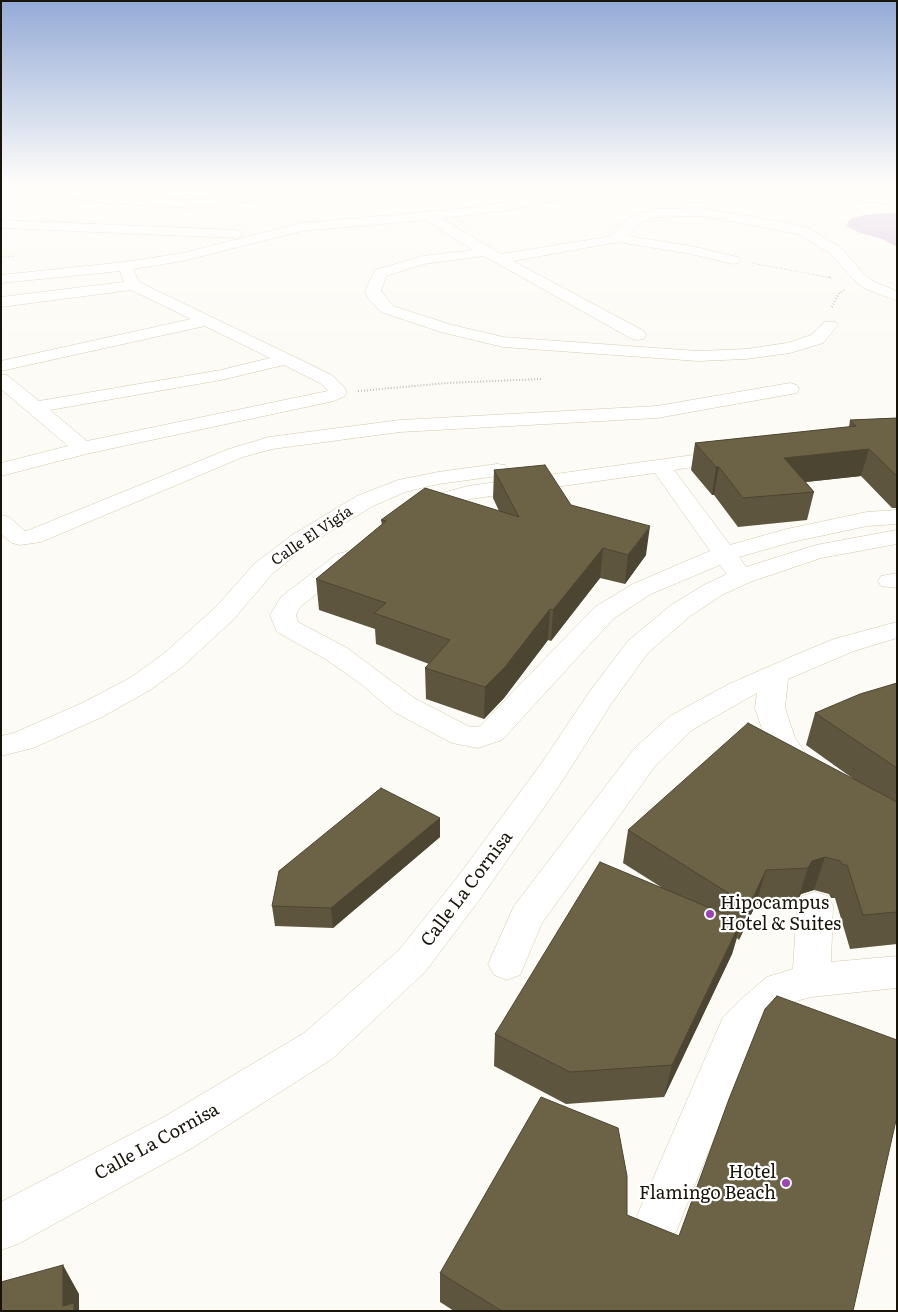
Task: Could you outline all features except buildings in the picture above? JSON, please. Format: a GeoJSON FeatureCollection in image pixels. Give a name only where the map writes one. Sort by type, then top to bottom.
{"type":"FeatureCollection","features":[{"type":"Feature","properties":{"kind":"street"},"geometry":{"type":"LineString","coordinates":[[1,279],[125,266],[210,251],[231,245]]}},
{"type":"Feature","properties":{"kind":"street"},"geometry":{"type":"LineString","coordinates":[[475,245],[638,336]]}},
{"type":"Feature","properties":{"kind":"street"},"geometry":{"type":"LineString","coordinates":[[591,245],[492,256],[423,260],[380,273],[373,291],[376,298],[387,309],[447,329],[503,342],[550,346],[698,356],[746,354],[790,348],[817,339],[830,325]]}},
{"type":"Feature","properties":{"kind":"street"},"geometry":{"type":"LineString","coordinates":[[662,245],[733,260]]}},
{"type":"Feature","properties":{"kind":"street"},"geometry":{"type":"LineString","coordinates":[[829,245],[844,257],[860,278],[869,285],[897,296]]}},
{"type":"Feature","properties":{"kind":"street"},"geometry":{"type":"LineString","coordinates":[[125,266],[133,285]]}},
{"type":"Feature","properties":{"kind":"street"},"geometry":{"type":"LineString","coordinates":[[1,302],[133,285],[288,359],[326,379],[338,392],[334,395],[83,448],[1,470]]}},
{"type":"Feature","properties":{"kind":"street"},"geometry":{"type":"LineString","coordinates":[[1,366],[205,321]]}},
{"type":"Feature","properties":{"kind":"street"},"geometry":{"type":"LineString","coordinates":[[36,407],[160,387],[288,359]]}},
{"type":"Feature","properties":{"kind":"street"},"geometry":{"type":"LineString","coordinates":[[1,379],[83,448]]}},
{"type":"Feature","properties":{"kind":"street"},"geometry":{"type":"LineString","coordinates":[[1,522],[20,538],[33,537],[236,453],[305,437],[400,426],[657,412],[790,389]]}},
{"type":"Feature","properties":{"kind":"street"},"geometry":{"type":"LineString","coordinates":[[400,519],[407,513],[435,502],[468,493],[746,454]]}},
{"type":"Feature","properties":{"kind":"street","name":"Calle El Vigía"},"geometry":{"type":"LineString","coordinates":[[1,746],[22,740],[92,710],[140,684],[172,661],[225,614],[263,569],[300,540],[365,501],[398,487],[438,478],[617,457]]}},
{"type":"Feature","properties":{"kind":"street"},"geometry":{"type":"LineString","coordinates":[[661,467],[732,565]]}},
{"type":"Feature","properties":{"kind":"street"},"geometry":{"type":"LineString","coordinates":[[361,548],[290,602],[283,615],[286,626],[336,654],[371,678],[404,705],[463,736],[478,738],[491,733],[604,613],[642,589],[732,565],[787,536],[867,519],[897,517]]}},
{"type":"Feature","properties":{"kind":"street","name":"Calle La Cornisa"},"geometry":{"type":"LineString","coordinates":[[1,1227],[177,1133],[318,1046],[412,961],[468,889],[546,780],[600,698],[638,647],[680,611],[712,590],[732,565],[897,537]]}},
{"type":"Feature","properties":{"kind":"street"},"geometry":{"type":"LineString","coordinates":[[507,964],[527,916],[645,757],[681,722],[739,690],[844,645],[893,636]]}},
{"type":"Feature","properties":{"kind":"street"},"geometry":{"type":"LineString","coordinates":[[774,674],[770,708],[780,738],[796,765],[809,778]]}},
{"type":"Feature","properties":{"kind":"street"},"geometry":{"type":"LineString","coordinates":[[812,980],[815,906]]}},
{"type":"Feature","properties":{"kind":"street"},"geometry":{"type":"LineString","coordinates":[[660,1216],[737,1030],[754,1012],[781,989],[812,980],[897,972]]}},
{"type":"Feature","properties":{"kind":"path"},"geometry":{"type":"LineString","coordinates":[[733,260],[869,285]]}},
{"type":"Feature","properties":{"kind":"path"},"geometry":{"type":"LineString","coordinates":[[830,325],[832,305],[839,293],[849,288],[869,285]]}},
{"type":"Feature","properties":{"kind":"path"},"geometry":{"type":"LineString","coordinates":[[338,392],[448,383],[542,379]]}},
{"type":"Feature","properties":{"kind":"place","name":"Hipocampus Hotel & Suites"},"geometry":{"type":"Point","coordinates":[710,914]}},
{"type":"Feature","properties":{"kind":"place","name":"Hotel Flamingo Beach"},"geometry":{"type":"Point","coordinates":[786,1183]}}]}
